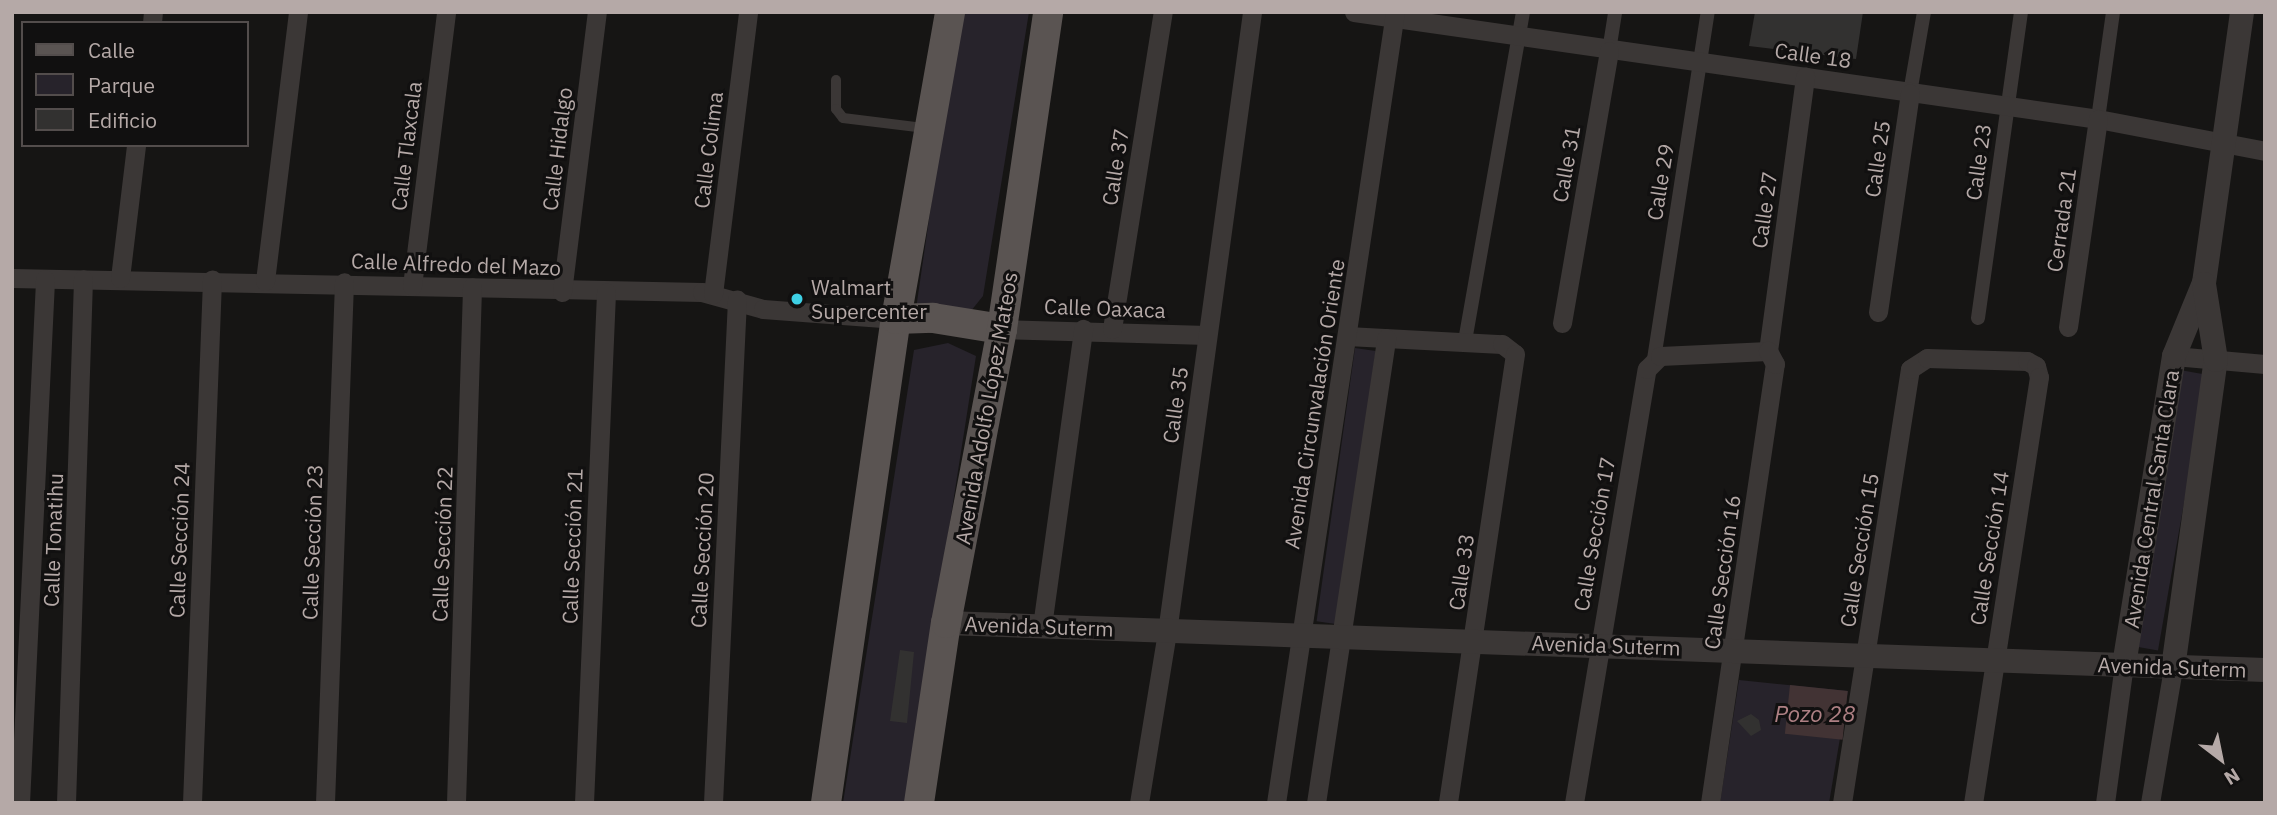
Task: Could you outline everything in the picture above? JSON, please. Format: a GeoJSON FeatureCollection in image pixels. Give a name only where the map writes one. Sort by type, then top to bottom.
{"type":"FeatureCollection","features":[{"type":"Feature","properties":{"kind":"main road"},"geometry":{"type":"LineString","coordinates":[[827,803],[896,319],[933,129],[950,12]]}},
{"type":"Feature","properties":{"kind":"main road","name":"Avenida Adolfo López Mateos"},"geometry":{"type":"LineString","coordinates":[[919,803],[946,623],[1002,329],[1048,12]]}},
{"type":"Feature","properties":{"kind":"main road"},"geometry":{"type":"LineString","coordinates":[[896,319],[933,318],[1002,329]]}},
{"type":"Feature","properties":{"kind":"street"},"geometry":{"type":"LineString","coordinates":[[265,281],[298,12]]}},
{"type":"Feature","properties":{"kind":"street","name":"Calle Tlaxcala"},"geometry":{"type":"LineString","coordinates":[[412,286],[446,12]]}},
{"type":"Feature","properties":{"kind":"street","name":"Calle Hidalgo"},"geometry":{"type":"LineString","coordinates":[[562,292],[597,12]]}},
{"type":"Feature","properties":{"kind":"street","name":"Calle Colima"},"geometry":{"type":"LineString","coordinates":[[713,294],[748,12]]}},
{"type":"Feature","properties":{"kind":"street","name":"Calle 37"},"geometry":{"type":"LineString","coordinates":[[1112,329],[1163,12]]}},
{"type":"Feature","properties":{"kind":"street","name":"Calle 35"},"geometry":{"type":"LineString","coordinates":[[1139,803],[1167,632],[1252,12]]}},
{"type":"Feature","properties":{"kind":"street","name":"Calle 18"},"geometry":{"type":"LineString","coordinates":[[1354,12],[1394,16],[1519,39],[2008,105],[2265,151]]}},
{"type":"Feature","properties":{"kind":"street"},"geometry":{"type":"LineString","coordinates":[[1347,336],[1465,341],[1523,12]]}},
{"type":"Feature","properties":{"kind":"street","name":"Calle 31"},"geometry":{"type":"LineString","coordinates":[[1562,323],[1615,12]]}},
{"type":"Feature","properties":{"kind":"street","name":"Calle 29"},"geometry":{"type":"LineString","coordinates":[[1654,359],[1708,12]]}},
{"type":"Feature","properties":{"kind":"street","name":"Calle 25"},"geometry":{"type":"LineString","coordinates":[[1878,312],[1924,12]]}},
{"type":"Feature","properties":{"kind":"street","name":"Calle 23"},"geometry":{"type":"LineString","coordinates":[[1978,318],[2021,12]]}},
{"type":"Feature","properties":{"kind":"street"},"geometry":{"type":"LineString","coordinates":[[2098,119],[2113,12]]}},
{"type":"Feature","properties":{"kind":"street","name":"Avenida Central Santa Clara"},"geometry":{"type":"LineString","coordinates":[[2105,803],[2124,665],[2174,356],[2204,283],[2221,144],[2242,12]]}},
{"type":"Feature","properties":{"kind":"street","name":"Avenida Circunvalación Oriente"},"geometry":{"type":"LineString","coordinates":[[1276,803],[1394,16]]}},
{"type":"Feature","properties":{"kind":"street","name":"Calle 27"},"geometry":{"type":"LineString","coordinates":[[1768,351],[1805,76]]}},
{"type":"Feature","properties":{"kind":"street","name":"Cerrada 21"},"geometry":{"type":"LineString","coordinates":[[2068,327],[2098,119]]}},
{"type":"Feature","properties":{"kind":"street"},"geometry":{"type":"LineString","coordinates":[[120,278],[136,147]]}},
{"type":"Feature","properties":{"kind":"street","name":"Calle Alfredo del Mazo"},"geometry":{"type":"LineString","coordinates":[[12,278],[344,282],[562,292],[713,294],[763,309],[896,319]]}},
{"type":"Feature","properties":{"kind":"street","name":"Calle Tonatihu"},"geometry":{"type":"LineString","coordinates":[[66,803],[83,279]]}},
{"type":"Feature","properties":{"kind":"street","name":"Calle Sección 24"},"geometry":{"type":"LineString","coordinates":[[192,803],[212,279]]}},
{"type":"Feature","properties":{"kind":"street","name":"Calle Tonatihu"},"geometry":{"type":"LineString","coordinates":[[20,803],[45,280]]}},
{"type":"Feature","properties":{"kind":"street","name":"Calle Sección 23"},"geometry":{"type":"LineString","coordinates":[[325,803],[344,282]]}},
{"type":"Feature","properties":{"kind":"street","name":"Avenida Central Santa Clara"},"geometry":{"type":"LineString","coordinates":[[2150,803],[2173,668],[2216,360],[2204,283]]}},
{"type":"Feature","properties":{"kind":"street","name":"Calle Sección 22"},"geometry":{"type":"LineString","coordinates":[[456,803],[472,288]]}},
{"type":"Feature","properties":{"kind":"street","name":"Calle Sección 21"},"geometry":{"type":"LineString","coordinates":[[584,803],[606,292]]}},
{"type":"Feature","properties":{"kind":"street","name":"Calle Sección 20"},"geometry":{"type":"LineString","coordinates":[[713,803],[737,300]]}},
{"type":"Feature","properties":{"kind":"street","name":"Calle Oaxaca"},"geometry":{"type":"LineString","coordinates":[[1002,329],[1112,329],[1207,335]]}},
{"type":"Feature","properties":{"kind":"street"},"geometry":{"type":"LineString","coordinates":[[1042,626],[1083,329]]}},
{"type":"Feature","properties":{"kind":"street"},"geometry":{"type":"LineString","coordinates":[[1316,803],[1386,338]]}},
{"type":"Feature","properties":{"kind":"street","name":"Calle 33"},"geometry":{"type":"LineString","coordinates":[[1448,803],[1515,359],[1512,348],[1465,341]]}},
{"type":"Feature","properties":{"kind":"street"},"geometry":{"type":"LineString","coordinates":[[1654,359],[1768,351]]}},
{"type":"Feature","properties":{"kind":"street","name":"Calle Sección 16"},"geometry":{"type":"LineString","coordinates":[[1710,803],[1775,364],[1768,351]]}},
{"type":"Feature","properties":{"kind":"street"},"geometry":{"type":"LineString","coordinates":[[2174,356],[2265,364]]}},
{"type":"Feature","properties":{"kind":"street","name":"Calle Sección 15"},"geometry":{"type":"LineString","coordinates":[[1842,803],[1910,369],[1927,358],[1972,360]]}},
{"type":"Feature","properties":{"kind":"street","name":"Calle Sección 17"},"geometry":{"type":"LineString","coordinates":[[1574,803],[1597,645],[1647,369],[1654,359]]}},
{"type":"Feature","properties":{"kind":"street","name":"Calle Sección 14"},"geometry":{"type":"LineString","coordinates":[[1972,360],[2027,361],[2038,370],[1973,803]]}},
{"type":"Feature","properties":{"kind":"street","name":"Avenida Suterm"},"geometry":{"type":"LineString","coordinates":[[946,623],[2265,670]]}},
{"type":"Feature","properties":{"kind":"lane"},"geometry":{"type":"LineString","coordinates":[[836,80],[836,110],[843,118],[933,129]]}},
{"type":"Feature","properties":{"kind":"green space"},"geometry":{"type":"Polygon","coordinates":[[[959,12],[1029,12],[983,296],[958,327],[916,309],[959,12]]]}},
{"type":"Feature","properties":{"kind":"green space"},"geometry":{"type":"Polygon","coordinates":[[[948,343],[976,356],[906,803],[843,803],[914,350],[948,343]]]}},
{"type":"Feature","properties":{"kind":"green space"},"geometry":{"type":"Polygon","coordinates":[[[1355,348],[1376,351],[1337,624],[1317,621],[1355,348]]]}},
{"type":"Feature","properties":{"kind":"green space"},"geometry":{"type":"Polygon","coordinates":[[[2180,370],[2207,375],[2158,650],[2131,646],[2180,370]]]}},
{"type":"Feature","properties":{"kind":"green space"},"geometry":{"type":"Polygon","coordinates":[[[1739,680],[1848,691],[1829,803],[1720,803],[1739,680]]]}},
{"type":"Feature","properties":{"kind":"water","name":"Pozo 28"},"geometry":{"type":"Polygon","coordinates":[[[1790,685],[1848,691],[1843,740],[1785,734],[1790,685]]]}},
{"type":"Feature","properties":{"kind":"building"},"geometry":{"type":"Polygon","coordinates":[[[1755,12],[1863,12],[1856,59],[1749,46],[1755,12]]]}},
{"type":"Feature","properties":{"kind":"building"},"geometry":{"type":"Polygon","coordinates":[[[900,650],[914,652],[907,723],[890,721],[900,650]]]}},
{"type":"Feature","properties":{"kind":"building"},"geometry":{"type":"Polygon","coordinates":[[[1751,714],[1759,720],[1761,730],[1751,736],[1737,721],[1751,714]]]}},
{"type":"Feature","properties":{"kind":"place","name":"Walmart Supercenter"},"geometry":{"type":"Point","coordinates":[797,299]}}]}
